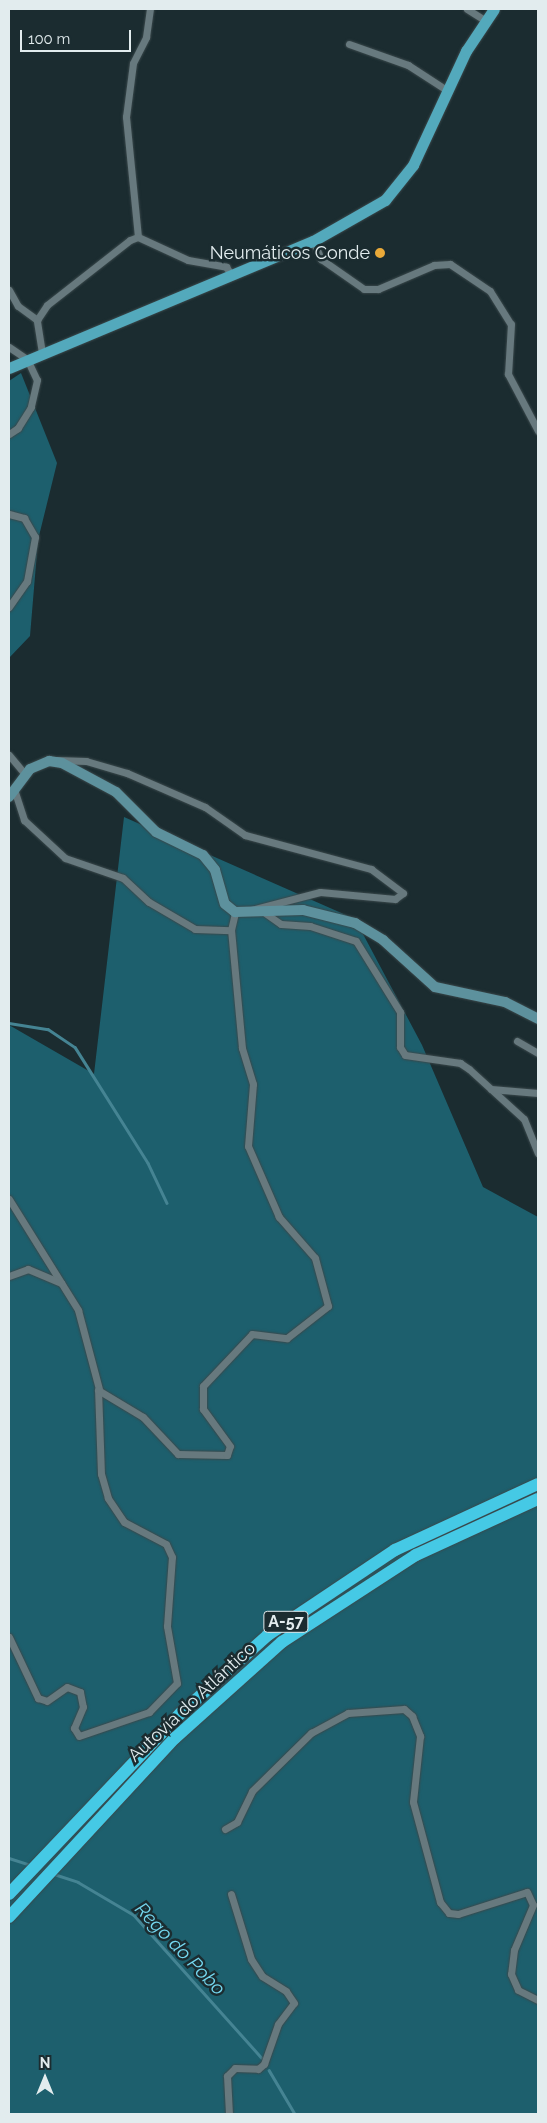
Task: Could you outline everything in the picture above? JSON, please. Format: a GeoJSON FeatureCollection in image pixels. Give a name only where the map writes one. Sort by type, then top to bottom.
{"type":"FeatureCollection","features":[{"type":"Feature","properties":{"kind":"highway","name":"Autovía do Atlántico"},"geometry":{"type":"LineString","coordinates":[[9,1894],[77,1821],[202,1693],[308,1606],[430,1532],[538,1484]]}},
{"type":"Feature","properties":{"kind":"highway","name":"Autovía do Atlántico"},"geometry":{"type":"LineString","coordinates":[[11,1915],[175,1738],[310,1621],[416,1555],[538,1499]]}},
{"type":"Feature","properties":{"kind":"main road"},"geometry":{"type":"LineString","coordinates":[[9,368],[313,241],[385,200],[413,165],[448,91],[494,9]]}},
{"type":"Feature","properties":{"kind":"street"},"geometry":{"type":"LineString","coordinates":[[138,237],[126,117],[133,63],[146,37],[150,9]]}},
{"type":"Feature","properties":{"kind":"street"},"geometry":{"type":"LineString","coordinates":[[467,9],[486,21]]}},
{"type":"Feature","properties":{"kind":"street"},"geometry":{"type":"LineString","coordinates":[[348,44],[400,61],[448,91]]}},
{"type":"Feature","properties":{"kind":"street"},"geometry":{"type":"LineString","coordinates":[[37,320],[60,290],[119,245],[138,237],[188,260],[226,266],[231,274]]}},
{"type":"Feature","properties":{"kind":"street"},"geometry":{"type":"LineString","coordinates":[[313,241],[321,259],[364,289],[378,289],[434,265],[450,264],[490,291],[511,324],[508,374],[538,431]]}},
{"type":"Feature","properties":{"kind":"street"},"geometry":{"type":"LineString","coordinates":[[9,290],[18,306],[37,320],[42,353]]}},
{"type":"Feature","properties":{"kind":"street"},"geometry":{"type":"LineString","coordinates":[[9,347],[27,359],[36,380],[31,407],[18,428],[9,434]]}},
{"type":"Feature","properties":{"kind":"street"},"geometry":{"type":"LineString","coordinates":[[9,514],[24,518],[35,537],[27,581],[9,607]]}},
{"type":"Feature","properties":{"kind":"street"},"geometry":{"type":"LineString","coordinates":[[9,756],[25,774]]}},
{"type":"Feature","properties":{"kind":"street"},"geometry":{"type":"LineString","coordinates":[[54,761],[105,785],[149,827],[203,856],[215,870],[225,904],[240,913],[303,910],[355,923],[383,940],[435,987],[505,1002],[538,1019]]}},
{"type":"Feature","properties":{"kind":"street"},"geometry":{"type":"LineString","coordinates":[[99,1389],[116,1405],[147,1421],[178,1454],[228,1455],[230,1446],[203,1409],[203,1386],[252,1334],[287,1338],[328,1306],[315,1258],[279,1216],[250,1156],[247,1121],[253,1076],[242,1048],[231,930],[240,913],[320,892],[395,899],[403,893],[371,869],[245,835],[204,807],[126,773],[86,761],[54,761],[37,764],[25,774],[11,793],[24,820],[65,858],[123,878],[149,902],[195,929],[231,930]]}},
{"type":"Feature","properties":{"kind":"street"},"geometry":{"type":"LineString","coordinates":[[265,913],[281,924],[310,926],[356,941],[400,1012],[400,1047],[405,1055],[460,1063],[524,1119],[538,1153]]}},
{"type":"Feature","properties":{"kind":"street"},"geometry":{"type":"LineString","coordinates":[[517,1041],[538,1054]]}},
{"type":"Feature","properties":{"kind":"street"},"geometry":{"type":"LineString","coordinates":[[491,1089],[538,1093]]}},
{"type":"Feature","properties":{"kind":"street"},"geometry":{"type":"LineString","coordinates":[[9,1199],[62,1283],[84,1325],[99,1389],[101,1474],[108,1498],[124,1522],[162,1541],[171,1551],[167,1626],[177,1683],[146,1716],[79,1736],[74,1728],[83,1707],[80,1692],[67,1687],[48,1701],[38,1698],[9,1637]]}},
{"type":"Feature","properties":{"kind":"street"},"geometry":{"type":"LineString","coordinates":[[9,1276],[28,1269],[62,1283]]}},
{"type":"Feature","properties":{"kind":"street"},"geometry":{"type":"LineString","coordinates":[[225,1829],[237,1822],[252,1791],[311,1733],[348,1713],[404,1709],[412,1716],[420,1736],[413,1802],[440,1902],[445,1910],[458,1914],[527,1892],[533,1905],[514,1950],[511,1974],[518,1990],[538,2000]]}},
{"type":"Feature","properties":{"kind":"street"},"geometry":{"type":"LineString","coordinates":[[229,2114],[227,2076],[235,2068],[258,2069],[264,2064],[278,2024],[294,2003],[286,1991],[262,1976],[251,1959],[231,1894]]}},
{"type":"Feature","properties":{"kind":"shaded area"},"geometry":{"type":"Polygon","coordinates":[[[21,373],[57,463],[38,540],[30,636],[9,658],[9,381],[21,373]]]}},
{"type":"Feature","properties":{"kind":"shaded area"},"geometry":{"type":"Polygon","coordinates":[[[124,817],[355,919],[422,1045],[483,1187],[538,1217],[538,2114],[9,2114],[9,1025],[94,1074],[124,817]]]}},
{"type":"Feature","properties":{"kind":"waterway"},"geometry":{"type":"LineString","coordinates":[[9,1023],[48,1029],[75,1047],[148,1163],[167,1203]]}},
{"type":"Feature","properties":{"kind":"waterway","name":"Rego do Pobo"},"geometry":{"type":"LineString","coordinates":[[9,1858],[30,1865]]}},
{"type":"Feature","properties":{"kind":"waterway","name":"Rego do Pobo"},"geometry":{"type":"LineString","coordinates":[[54,1874],[78,1882],[134,1915],[261,2057]]}},
{"type":"Feature","properties":{"kind":"waterway","name":"Rego do Pobo"},"geometry":{"type":"LineString","coordinates":[[269,2070],[295,2114]]}},
{"type":"Feature","properties":{"kind":"place","name":"Neumáticos Conde"},"geometry":{"type":"Point","coordinates":[380,253]}}]}
